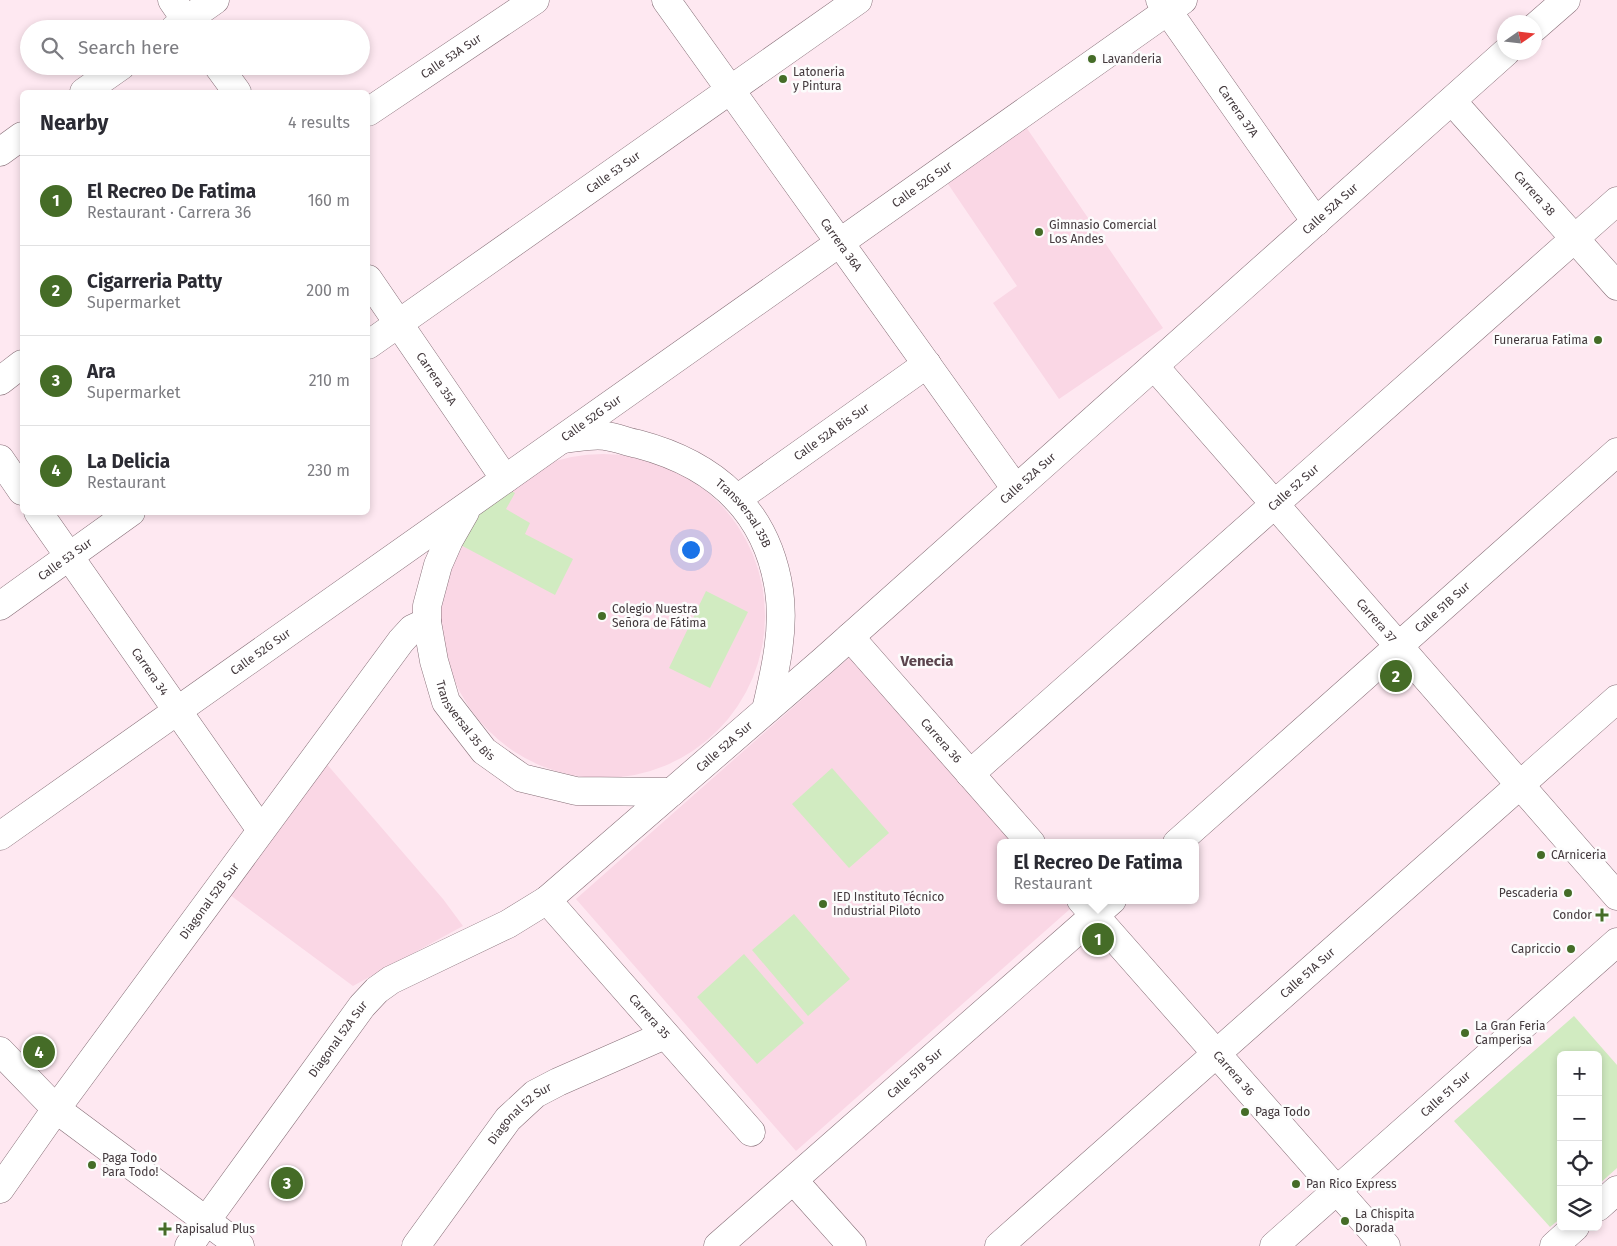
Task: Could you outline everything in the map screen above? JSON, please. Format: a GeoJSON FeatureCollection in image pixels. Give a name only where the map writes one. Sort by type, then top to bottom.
{"type":"FeatureCollection","features":[{"type":"Feature","properties":{"kind":"street"},"geometry":{"type":"LineString","coordinates":[[181,19],[214,0]]}},
{"type":"Feature","properties":{"kind":"street","name":"Calle 53A Sur"},"geometry":{"type":"LineString","coordinates":[[370,111],[535,0]]}},
{"type":"Feature","properties":{"kind":"street","name":"Carrera 36A"},"geometry":{"type":"LineString","coordinates":[[666,0],[1016,489]]}},
{"type":"Feature","properties":{"kind":"street","name":"Calle 53 Sur"},"geometry":{"type":"LineString","coordinates":[[370,344],[858,0]]}},
{"type":"Feature","properties":{"kind":"street"},"geometry":{"type":"LineString","coordinates":[[1542,21],[1566,0]]}},
{"type":"Feature","properties":{"kind":"street","name":"Carrera 37A"},"geometry":{"type":"LineString","coordinates":[[1170,4],[1316,222]]}},
{"type":"Feature","properties":{"kind":"street","name":"Calle 52G Sur"},"geometry":{"type":"LineString","coordinates":[[0,836],[840,243],[1170,4]]}},
{"type":"Feature","properties":{"kind":"street","name":"Calle 52A Sur"},"geometry":{"type":"LineString","coordinates":[[547,900],[850,637],[1497,60]]}},
{"type":"Feature","properties":{"kind":"street"},"geometry":{"type":"LineString","coordinates":[[87,90],[108,75]]}},
{"type":"Feature","properties":{"kind":"street"},"geometry":{"type":"LineString","coordinates":[[225,75],[236,90]]}},
{"type":"Feature","properties":{"kind":"street","name":"Carrera 38"},"geometry":{"type":"LineString","coordinates":[[1452,101],[1617,286]]}},
{"type":"Feature","properties":{"kind":"street"},"geometry":{"type":"LineString","coordinates":[[0,152],[20,137]]}},
{"type":"Feature","properties":{"kind":"street","name":"Calle 52 Sur"},"geometry":{"type":"LineString","coordinates":[[970,774],[1617,202]]}},
{"type":"Feature","properties":{"kind":"street","name":"Carrera 35A"},"geometry":{"type":"LineString","coordinates":[[370,282],[505,479]]}},
{"type":"Feature","properties":{"kind":"street","name":"Calle 52A Bis Sur"},"geometry":{"type":"LineString","coordinates":[[737,499],[927,364]]}},
{"type":"Feature","properties":{"kind":"street"},"geometry":{"type":"LineString","coordinates":[[0,380],[20,365]]}},
{"type":"Feature","properties":{"kind":"street","name":"Carrera 37"},"geometry":{"type":"LineString","coordinates":[[1154,366],[1617,896]]}},
{"type":"Feature","properties":{"kind":"street","name":"Transversal 35B"},"geometry":{"type":"LineString","coordinates":[[562,439],[604,436],[656,449],[701,469],[730,491],[751,515],[769,550],[779,590],[780,626],[776,666],[766,710]]}},
{"type":"Feature","properties":{"kind":"street","name":"Calle 51B Sur"},"geometry":{"type":"LineString","coordinates":[[1183,839],[1617,452]]}},
{"type":"Feature","properties":{"kind":"street"},"geometry":{"type":"LineString","coordinates":[[0,459],[20,488]]}},
{"type":"Feature","properties":{"kind":"street","name":"Transversal 35 Bis"},"geometry":{"type":"LineString","coordinates":[[470,504],[449,540],[438,565],[430,593],[427,622],[434,661],[446,702],[484,751],[522,778],[576,791],[672,792]]}},
{"type":"Feature","properties":{"kind":"street","name":"Carrera 34"},"geometry":{"type":"LineString","coordinates":[[40,515],[261,830]]}},
{"type":"Feature","properties":{"kind":"street","name":"Calle 53 Sur"},"geometry":{"type":"LineString","coordinates":[[0,606],[127,515]]}},
{"type":"Feature","properties":{"kind":"street","name":"Diagonal 52B Sur"},"geometry":{"type":"LineString","coordinates":[[0,1189],[56,1108],[401,641],[412,629],[427,622]]}},
{"type":"Feature","properties":{"kind":"street","name":"Carrera 36"},"geometry":{"type":"LineString","coordinates":[[850,637],[1027,839]]}},
{"type":"Feature","properties":{"kind":"street","name":"Calle 51A Sur"},"geometry":{"type":"LineString","coordinates":[[999,1246],[1617,699]]}},
{"type":"Feature","properties":{"kind":"street","name":"Carrera 35"},"geometry":{"type":"LineString","coordinates":[[547,900],[751,1132]]}},
{"type":"Feature","properties":{"kind":"street","name":"Diagonal 52A Sur"},"geometry":{"type":"LineString","coordinates":[[189,1246],[362,1006],[377,990],[391,980],[508,924],[547,900]]}},
{"type":"Feature","properties":{"kind":"street","name":"Calle 51B Sur"},"geometry":{"type":"LineString","coordinates":[[718,1246],[794,1181],[1096,905]]}},
{"type":"Feature","properties":{"kind":"street","name":"Carrera 36"},"geometry":{"type":"LineString","coordinates":[[1096,905],[1216,1053],[1386,1246]]}},
{"type":"Feature","properties":{"kind":"street","name":"Calle 51 Sur"},"geometry":{"type":"LineString","coordinates":[[1274,1246],[1617,942]]}},
{"type":"Feature","properties":{"kind":"street","name":"Diagonal 52 Sur"},"geometry":{"type":"LineString","coordinates":[[416,1246],[508,1119],[522,1104],[535,1094],[558,1082],[666,1035]]}},
{"type":"Feature","properties":{"kind":"street"},"geometry":{"type":"LineString","coordinates":[[4,1063],[56,1108],[240,1246]]}},
{"type":"Feature","properties":{"kind":"street"},"geometry":{"type":"LineString","coordinates":[[794,1181],[852,1246]]}},
{"type":"Feature","properties":{"kind":"street"},"geometry":{"type":"LineString","coordinates":[[1602,1203],[1617,1190]]}},
{"type":"Feature","properties":{"kind":"street"},"geometry":{"type":"LineString","coordinates":[[1554,1246],[1571,1231]]}},
{"type":"Feature","properties":{"kind":"shaded area","name":"Gimnasio Comercial Los Andes"},"geometry":{"type":"Polygon","coordinates":[[[1024,124],[1163,328],[1059,399],[993,303],[1017,286],[944,178],[1024,124]]]}},
{"type":"Feature","properties":{"kind":"shaded area","name":"Colegio Nuestra Señora de Fátima"},"geometry":{"type":"Polygon","coordinates":[[[587,454],[619,454],[650,461],[680,473],[706,490],[729,513],[746,539],[753,554],[762,584],[765,616],[762,648],[753,678],[746,693],[729,719],[706,742],[680,759],[650,771],[619,778],[587,778],[556,771],[526,759],[500,742],[477,719],[460,693],[448,663],[441,632],[441,600],[448,569],[460,539],[477,513],[500,490],[526,473],[556,461],[587,454]]]}},
{"type":"Feature","properties":{"kind":"shaded area","name":"IED Instituto Técnico Industrial Piloto"},"geometry":{"type":"Polygon","coordinates":[[[850,657],[1009,839],[997,839],[997,904],[1066,904],[1070,909],[796,1151],[576,899],[850,657]]]}},
{"type":"Feature","properties":{"kind":"shaded area"},"geometry":{"type":"Polygon","coordinates":[[[325,762],[443,899],[463,926],[353,986],[226,892],[325,762]]]}},
{"type":"Feature","properties":{"kind":"green space"},"geometry":{"type":"Polygon","coordinates":[[[508,489],[515,493],[506,509],[530,523],[525,534],[573,559],[555,595],[455,542],[475,510],[508,489]]]}},
{"type":"Feature","properties":{"kind":"green space"},"geometry":{"type":"Polygon","coordinates":[[[706,591],[748,612],[710,688],[669,668],[706,591]]]}},
{"type":"Feature","properties":{"kind":"green space"},"geometry":{"type":"Polygon","coordinates":[[[832,768],[889,833],[849,868],[792,804],[832,768]]]}},
{"type":"Feature","properties":{"kind":"green space"},"geometry":{"type":"Polygon","coordinates":[[[794,914],[850,979],[808,1016],[752,950],[794,914]]]}},
{"type":"Feature","properties":{"kind":"green space"},"geometry":{"type":"Polygon","coordinates":[[[744,954],[804,1023],[757,1064],[697,997],[744,954]]]}},
{"type":"Feature","properties":{"kind":"green space"},"geometry":{"type":"Polygon","coordinates":[[[1574,1016],[1617,1065],[1617,1168],[1602,1181],[1602,1051],[1557,1051],[1557,1221],[1550,1227],[1454,1121],[1574,1016]]]}},
{"type":"Feature","properties":{"kind":"place","name":"Lavanderia"},"geometry":{"type":"Point","coordinates":[1092,59]}},
{"type":"Feature","properties":{"kind":"place","name":"Latoneria y Pintura"},"geometry":{"type":"Point","coordinates":[783,79]}},
{"type":"Feature","properties":{"kind":"place","name":"Gimnasio Comercial Los Andes"},"geometry":{"type":"Point","coordinates":[1039,232]}},
{"type":"Feature","properties":{"kind":"place","name":"Funerarua Fatima"},"geometry":{"type":"Point","coordinates":[1598,340]}},
{"type":"Feature","properties":{"kind":"place","name":"Colegio Nuestra Señora de Fátima"},"geometry":{"type":"Point","coordinates":[602,616]}},
{"type":"Feature","properties":{"kind":"place","name":"Cigarreria Patty"},"geometry":{"type":"Point","coordinates":[1396,676]}},
{"type":"Feature","properties":{"kind":"place","name":"CArniceria"},"geometry":{"type":"Point","coordinates":[1541,855]}},
{"type":"Feature","properties":{"kind":"place","name":"Pescaderia"},"geometry":{"type":"Point","coordinates":[1568,893]}},
{"type":"Feature","properties":{"kind":"place","name":"IED Instituto Técnico Industrial Piloto"},"geometry":{"type":"Point","coordinates":[823,904]}},
{"type":"Feature","properties":{"kind":"place","name":"Condor"},"geometry":{"type":"Point","coordinates":[1602,915]}},
{"type":"Feature","properties":{"kind":"place","name":"El Recreo De Fatima"},"geometry":{"type":"Point","coordinates":[1098,939]}},
{"type":"Feature","properties":{"kind":"place","name":"Capriccio"},"geometry":{"type":"Point","coordinates":[1571,949]}},
{"type":"Feature","properties":{"kind":"place","name":"La Gran Feria Camperisa"},"geometry":{"type":"Point","coordinates":[1465,1033]}},
{"type":"Feature","properties":{"kind":"place","name":"La Delicia"},"geometry":{"type":"Point","coordinates":[39,1052]}},
{"type":"Feature","properties":{"kind":"place","name":"Paga Todo"},"geometry":{"type":"Point","coordinates":[1245,1112]}},
{"type":"Feature","properties":{"kind":"place","name":"Paga Todo Para Todo!"},"geometry":{"type":"Point","coordinates":[92,1165]}},
{"type":"Feature","properties":{"kind":"place","name":"Ara"},"geometry":{"type":"Point","coordinates":[287,1183]}},
{"type":"Feature","properties":{"kind":"place","name":"Pan Rico Express"},"geometry":{"type":"Point","coordinates":[1296,1184]}},
{"type":"Feature","properties":{"kind":"place","name":"La Chispita Dorada"},"geometry":{"type":"Point","coordinates":[1345,1221]}},
{"type":"Feature","properties":{"kind":"place","name":"Rapisalud Plus"},"geometry":{"type":"Point","coordinates":[165,1229]}},
{"type":"Feature","properties":{"kind":"district","name":"Venecia"},"geometry":{"type":"Point","coordinates":[927,661]}}]}
